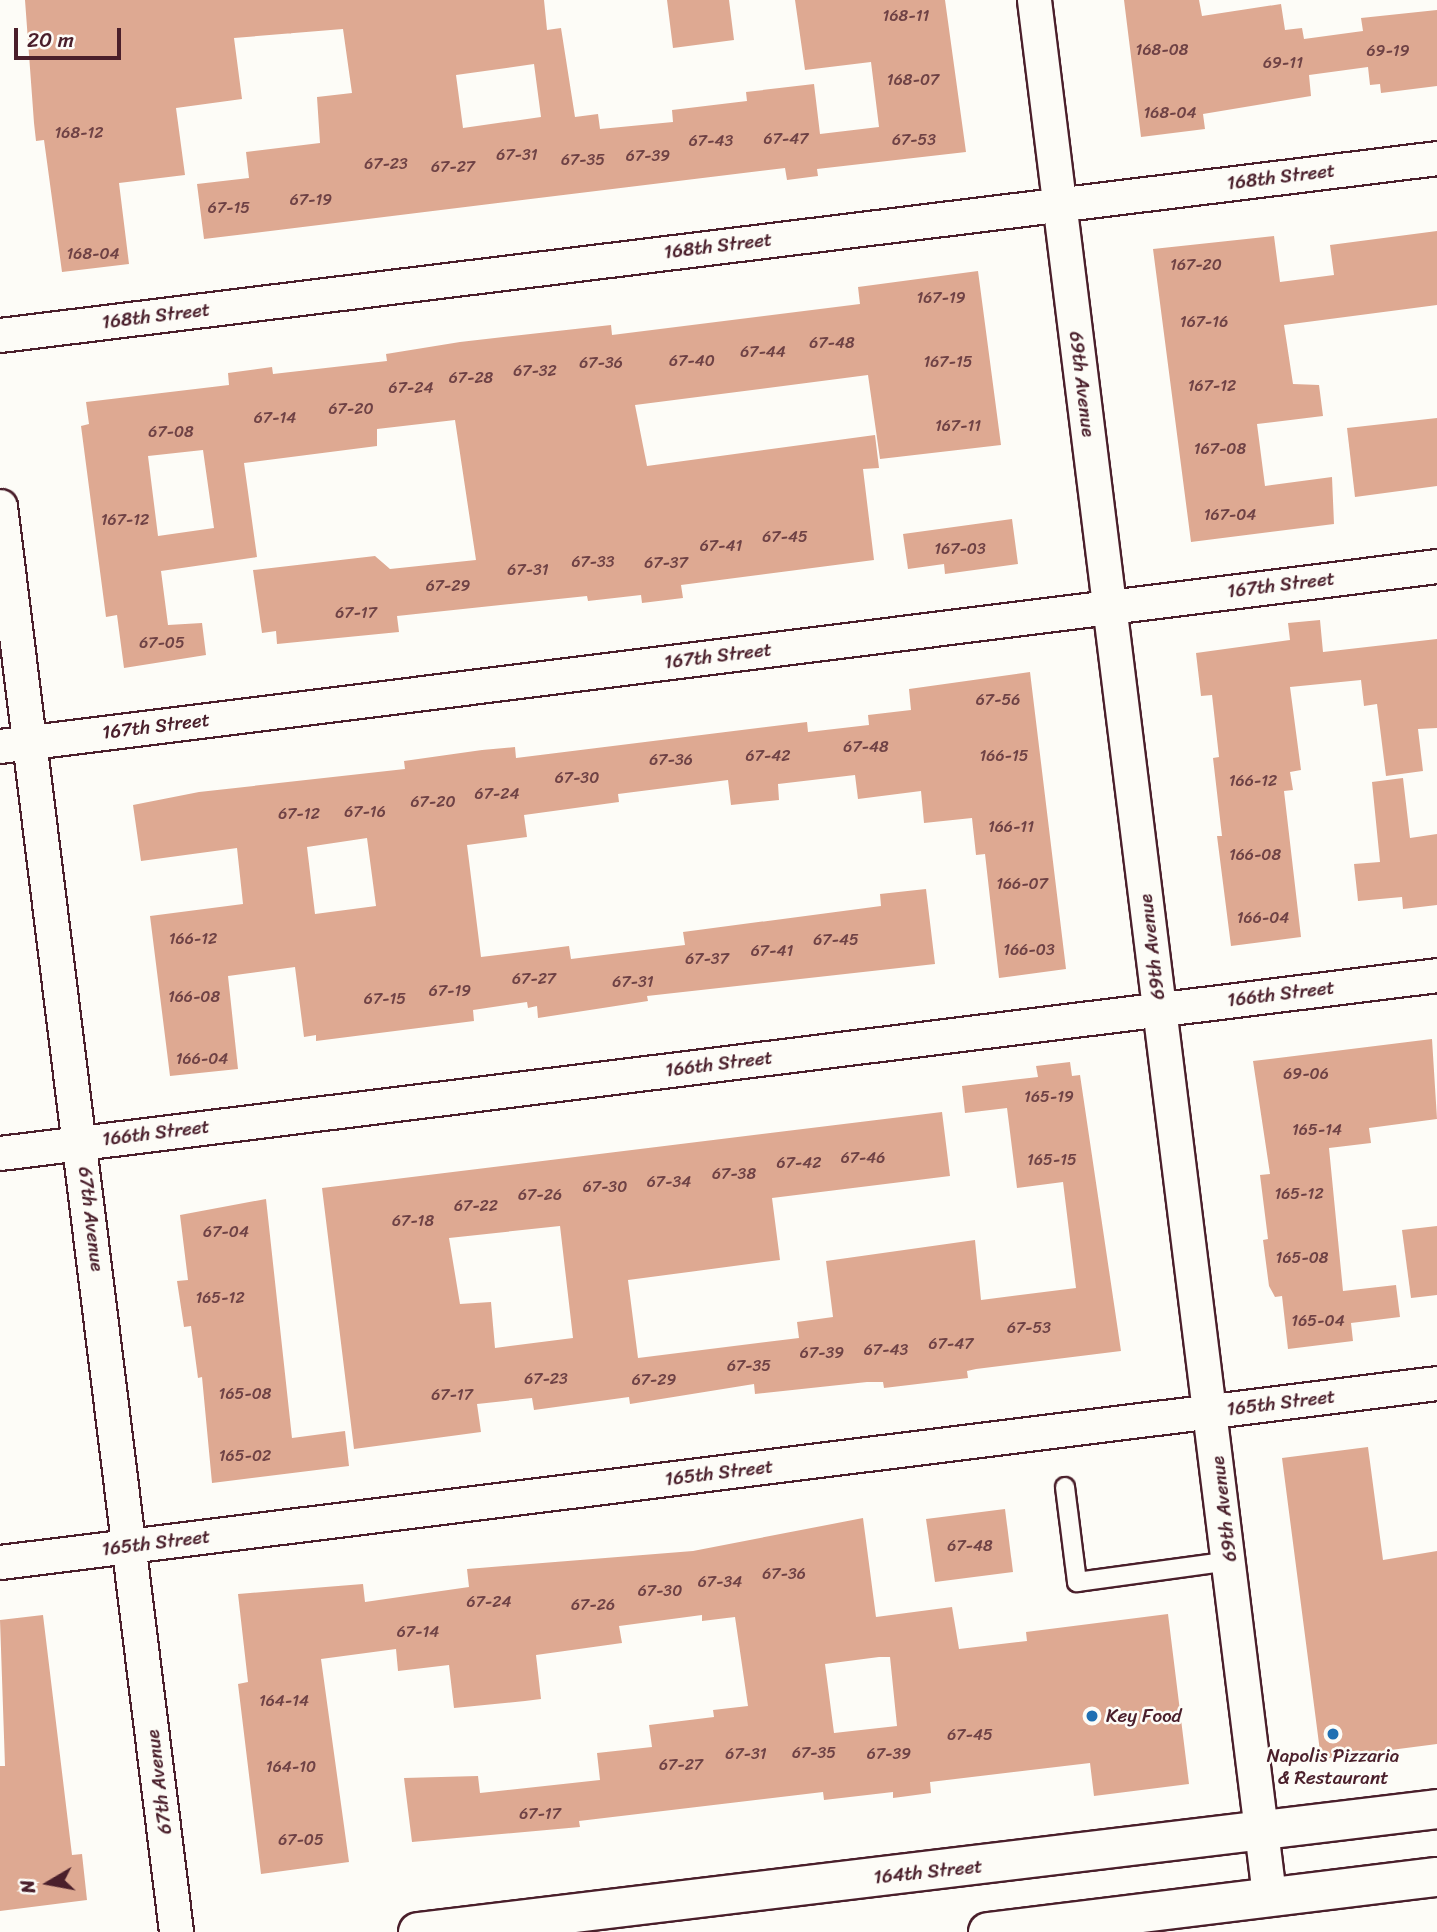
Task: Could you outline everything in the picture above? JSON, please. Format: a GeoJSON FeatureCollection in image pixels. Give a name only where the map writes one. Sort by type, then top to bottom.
{"type":"FeatureCollection","features":[{"type":"Feature","properties":{"kind":"street","name":"69th Avenue"},"geometry":{"type":"LineString","coordinates":[[1034,0],[1160,1010],[1213,1411],[1269,1894]]}},
{"type":"Feature","properties":{"kind":"street","name":"168th Street"},"geometry":{"type":"LineString","coordinates":[[0,335],[1437,158]]}},
{"type":"Feature","properties":{"kind":"street","name":"67th Avenue"},"geometry":{"type":"LineString","coordinates":[[0,506],[15,744],[81,1143],[176,1932]]}},
{"type":"Feature","properties":{"kind":"street","name":"167th Street"},"geometry":{"type":"LineString","coordinates":[[15,744],[1437,566]]}},
{"type":"Feature","properties":{"kind":"street","name":"166th Street"},"geometry":{"type":"LineString","coordinates":[[0,1153],[1437,975]]}},
{"type":"Feature","properties":{"kind":"street","name":"165th Street"},"geometry":{"type":"LineString","coordinates":[[0,1562],[1437,1383]]}},
{"type":"Feature","properties":{"kind":"street","name":"164th Street"},"geometry":{"type":"LineString","coordinates":[[418,1932],[1043,1860],[1261,1828],[1437,1809]]}},
{"type":"Feature","properties":{"kind":"street"},"geometry":{"type":"LineString","coordinates":[[988,1932],[1269,1894],[1437,1877]]}},
{"type":"Feature","properties":{"kind":"lane"},"geometry":{"type":"LineString","coordinates":[[1066,1487],[1077,1582],[1230,1561]]}},
{"type":"Feature","properties":{"kind":"building"},"geometry":{"type":"Polygon","coordinates":[[[25,0],[544,0],[547,30],[561,28],[575,117],[598,114],[600,129],[673,122],[672,110],[747,101],[746,92],[814,84],[820,134],[879,127],[871,62],[805,70],[795,0],[945,0],[966,152],[817,169],[818,176],[787,180],[785,168],[204,239],[197,184],[249,178],[246,152],[320,143],[317,97],[352,93],[343,29],[234,38],[242,99],[176,108],[185,175],[119,183],[129,264],[62,272],[44,140],[36,141],[25,0]],[[534,64],[456,75],[463,128],[541,117],[534,64]]]}},
{"type":"Feature","properties":{"kind":"building"},"geometry":{"type":"Polygon","coordinates":[[[667,0],[729,0],[734,40],[673,48],[667,0]]]}},
{"type":"Feature","properties":{"kind":"building"},"geometry":{"type":"Polygon","coordinates":[[[1124,0],[1199,0],[1202,16],[1281,4],[1285,30],[1302,28],[1304,39],[1363,31],[1361,18],[1437,10],[1437,86],[1381,93],[1380,84],[1370,85],[1368,67],[1309,75],[1311,96],[1203,114],[1205,129],[1141,137],[1124,0]]]}},
{"type":"Feature","properties":{"kind":"building"},"geometry":{"type":"Polygon","coordinates":[[[1437,231],[1437,305],[1284,325],[1293,384],[1319,385],[1323,416],[1257,424],[1265,486],[1332,477],[1334,524],[1191,542],[1153,249],[1274,236],[1280,282],[1334,275],[1330,245],[1437,231]]]}},
{"type":"Feature","properties":{"kind":"building"},"geometry":{"type":"Polygon","coordinates":[[[978,271],[1001,445],[880,459],[868,375],[635,405],[647,466],[875,435],[879,468],[863,469],[874,560],[681,585],[683,598],[642,603],[641,595],[588,601],[587,596],[397,616],[399,632],[277,644],[276,631],[262,633],[253,570],[375,556],[390,569],[476,560],[455,420],[377,429],[377,446],[244,463],[257,557],[161,571],[168,625],[202,623],[206,655],[124,668],[117,615],[106,617],[81,426],[89,424],[86,402],[229,385],[228,373],[272,367],[273,374],[387,361],[386,354],[460,342],[611,325],[612,335],[860,304],[858,287],[978,271]],[[203,450],[148,456],[158,536],[214,528],[203,450]]]}},
{"type":"Feature","properties":{"kind":"building"},"geometry":{"type":"Polygon","coordinates":[[[1437,418],[1437,486],[1355,497],[1347,428],[1437,418]]]}},
{"type":"Feature","properties":{"kind":"building"},"geometry":{"type":"Polygon","coordinates":[[[1012,519],[1018,564],[945,574],[944,564],[908,569],[903,534],[1012,519]]]}},
{"type":"Feature","properties":{"kind":"building"},"geometry":{"type":"Polygon","coordinates":[[[1320,620],[1323,652],[1437,639],[1437,728],[1418,729],[1423,771],[1386,776],[1377,704],[1364,706],[1361,680],[1290,687],[1301,770],[1290,772],[1293,790],[1284,791],[1301,937],[1231,946],[1217,836],[1222,836],[1213,758],[1219,757],[1212,695],[1201,696],[1196,653],[1290,640],[1288,623],[1320,620]]]}},
{"type":"Feature","properties":{"kind":"building"},"geometry":{"type":"Polygon","coordinates":[[[1030,672],[1066,969],[999,978],[985,854],[976,855],[972,818],[924,823],[921,791],[858,799],[855,775],[778,784],[779,800],[731,805],[728,780],[618,794],[619,802],[524,815],[527,837],[467,845],[481,957],[569,946],[571,959],[685,945],[683,932],[881,906],[880,894],[926,889],[935,964],[647,996],[648,1001],[538,1018],[537,1006],[528,1008],[527,1002],[473,1010],[474,1021],[316,1041],[316,1035],[304,1037],[295,967],[228,976],[238,1069],[170,1076],[150,916],[243,904],[237,848],[141,861],[133,805],[199,792],[405,769],[404,761],[482,750],[515,747],[516,758],[807,722],[808,732],[869,725],[868,715],[911,710],[909,689],[1030,672]],[[367,838],[307,847],[315,914],[376,906],[367,838]]]}},
{"type":"Feature","properties":{"kind":"building"},"geometry":{"type":"Polygon","coordinates":[[[1403,778],[1410,838],[1437,834],[1437,905],[1403,909],[1402,897],[1358,901],[1354,864],[1380,862],[1372,782],[1403,778]]]}},
{"type":"Feature","properties":{"kind":"building"},"geometry":{"type":"Polygon","coordinates":[[[1432,1039],[1437,1119],[1369,1128],[1371,1143],[1329,1148],[1343,1291],[1396,1285],[1400,1317],[1351,1323],[1353,1341],[1288,1349],[1282,1296],[1275,1297],[1269,1286],[1263,1240],[1268,1239],[1260,1175],[1270,1174],[1253,1061],[1432,1039]]]}},
{"type":"Feature","properties":{"kind":"building"},"geometry":{"type":"Polygon","coordinates":[[[1070,1062],[1072,1076],[1080,1075],[1121,1351],[976,1369],[967,1371],[968,1378],[884,1388],[883,1382],[867,1382],[755,1394],[754,1384],[630,1404],[629,1397],[534,1410],[532,1398],[477,1404],[481,1432],[354,1449],[322,1188],[942,1112],[950,1176],[772,1198],[780,1260],[628,1280],[638,1358],[799,1338],[797,1322],[833,1317],[826,1261],[975,1240],[981,1300],[1076,1288],[1063,1182],[1017,1188],[1007,1108],[965,1113],[962,1086],[1038,1077],[1036,1066],[1070,1062]],[[560,1226],[449,1238],[460,1304],[491,1302],[495,1348],[573,1338],[560,1226]]]}},
{"type":"Feature","properties":{"kind":"building"},"geometry":{"type":"Polygon","coordinates":[[[266,1199],[292,1438],[345,1431],[349,1466],[212,1483],[202,1377],[198,1378],[191,1326],[184,1327],[177,1281],[188,1280],[180,1215],[266,1199]]]}},
{"type":"Feature","properties":{"kind":"building"},"geometry":{"type":"Polygon","coordinates":[[[1437,1226],[1437,1295],[1411,1298],[1402,1230],[1437,1226]]]}},
{"type":"Feature","properties":{"kind":"building"},"geometry":{"type":"Polygon","coordinates":[[[1368,1447],[1383,1560],[1437,1551],[1437,1744],[1321,1759],[1282,1458],[1368,1447]]]}},
{"type":"Feature","properties":{"kind":"building"},"geometry":{"type":"Polygon","coordinates":[[[1005,1509],[1013,1572],[935,1582],[926,1519],[1005,1509]]]}},
{"type":"Feature","properties":{"kind":"building"},"geometry":{"type":"Polygon","coordinates":[[[863,1518],[876,1617],[952,1607],[959,1649],[1027,1641],[1026,1632],[1168,1614],[1189,1784],[1094,1796],[1090,1763],[930,1782],[931,1793],[893,1798],[893,1792],[824,1800],[823,1792],[579,1821],[580,1827],[412,1842],[404,1778],[478,1776],[480,1793],[600,1780],[597,1753],[652,1747],[649,1725],[714,1717],[713,1710],[748,1706],[735,1617],[702,1621],[702,1615],[619,1626],[622,1643],[536,1655],[541,1699],[525,1701],[454,1708],[449,1665],[398,1671],[396,1649],[321,1659],[349,1862],[261,1874],[238,1684],[248,1682],[238,1594],[363,1584],[365,1602],[469,1587],[467,1569],[693,1551],[863,1518]],[[890,1657],[825,1664],[834,1733],[897,1726],[890,1657]]]}},
{"type":"Feature","properties":{"kind":"building"},"geometry":{"type":"Polygon","coordinates":[[[43,1615],[72,1855],[82,1854],[87,1900],[0,1911],[0,1766],[5,1766],[0,1620],[43,1615]]]}},
{"type":"Feature","properties":{"kind":"place","name":"Key Food"},"geometry":{"type":"Point","coordinates":[1092,1716]}},
{"type":"Feature","properties":{"kind":"place","name":"Napolis Pizzaria & Restaurant"},"geometry":{"type":"Point","coordinates":[1333,1734]}}]}
